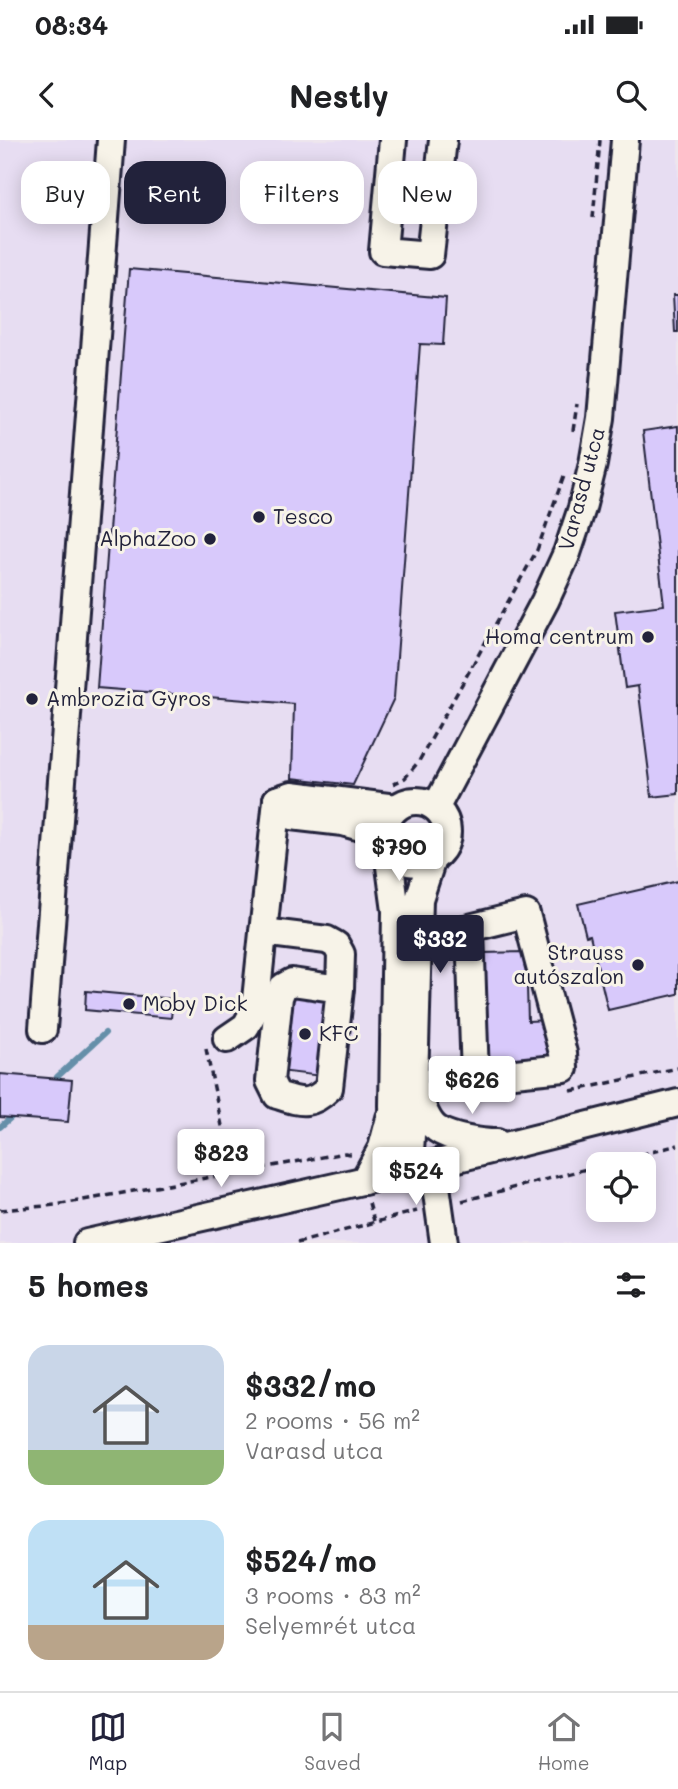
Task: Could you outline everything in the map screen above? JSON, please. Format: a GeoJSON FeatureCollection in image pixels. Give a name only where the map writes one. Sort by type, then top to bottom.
{"type":"FeatureCollection","features":[{"type":"Feature","properties":{"kind":"street"},"geometry":{"type":"LineString","coordinates":[[43,1029],[111,140]]}},
{"type":"Feature","properties":{"kind":"street"},"geometry":{"type":"LineString","coordinates":[[393,140],[383,251],[430,255],[443,140]]}},
{"type":"Feature","properties":{"kind":"street","name":"Varasd utca"},"geometry":{"type":"LineString","coordinates":[[436,807],[545,601],[567,553],[582,508],[601,418],[625,140]]}},
{"type":"Feature","properties":{"kind":"street"},"geometry":{"type":"LineString","coordinates":[[277,800],[292,795],[389,798],[405,802],[416,800],[436,807],[446,821],[446,843],[432,859],[419,899],[414,1084],[411,1146],[406,1171]]}},
{"type":"Feature","properties":{"kind":"street"},"geometry":{"type":"LineString","coordinates":[[389,798],[386,839],[396,911],[393,1106],[399,1152],[406,1171]]}},
{"type":"Feature","properties":{"kind":"street"},"geometry":{"type":"LineString","coordinates":[[277,800],[291,816],[343,822],[386,839],[393,853],[413,863],[432,859]]}},
{"type":"Feature","properties":{"kind":"street"},"geometry":{"type":"LineString","coordinates":[[216,1040],[246,1026],[255,1009],[277,800]]}},
{"type":"Feature","properties":{"kind":"street"},"geometry":{"type":"LineString","coordinates":[[417,941],[526,914],[563,1053],[564,1068],[475,1077],[470,929]]}},
{"type":"Feature","properties":{"kind":"street"},"geometry":{"type":"LineString","coordinates":[[263,932],[327,940],[336,945],[341,954],[340,989]]}},
{"type":"Feature","properties":{"kind":"street"},"geometry":{"type":"LineString","coordinates":[[414,1084],[426,1115],[437,1130],[478,1143],[530,1141]]}},
{"type":"Feature","properties":{"kind":"street"},"geometry":{"type":"LineString","coordinates":[[87,1243],[367,1193],[406,1171],[678,1103]]}},
{"type":"Feature","properties":{"kind":"street"},"geometry":{"type":"LineString","coordinates":[[367,1193],[393,1106]]}},
{"type":"Feature","properties":{"kind":"street"},"geometry":{"type":"LineString","coordinates":[[433,1165],[444,1243]]}},
{"type":"Feature","properties":{"kind":"path"},"geometry":{"type":"LineString","coordinates":[[593,222],[600,140]]}},
{"type":"Feature","properties":{"kind":"path"},"geometry":{"type":"LineString","coordinates":[[572,438],[578,398]]}},
{"type":"Feature","properties":{"kind":"path"},"geometry":{"type":"LineString","coordinates":[[389,798],[419,761],[537,550],[569,464]]}},
{"type":"Feature","properties":{"kind":"path"},"geometry":{"type":"LineString","coordinates":[[216,1040],[232,1174]]}},
{"type":"Feature","properties":{"kind":"path"},"geometry":{"type":"LineString","coordinates":[[564,1068],[569,1092],[678,1068]]}},
{"type":"Feature","properties":{"kind":"path"},"geometry":{"type":"LineString","coordinates":[[651,1152],[678,1145]]}},
{"type":"Feature","properties":{"kind":"path"},"geometry":{"type":"LineString","coordinates":[[0,1210],[56,1205],[345,1153],[357,1156]]}},
{"type":"Feature","properties":{"kind":"path"},"geometry":{"type":"LineString","coordinates":[[297,1243],[364,1227],[374,1221],[586,1169]]}},
{"type":"Feature","properties":{"kind":"path"},"geometry":{"type":"LineString","coordinates":[[367,1193],[374,1221]]}},
{"type":"Feature","properties":{"kind":"shaded area"},"geometry":{"type":"Polygon","coordinates":[[[0,140],[678,140],[678,1243],[0,1243],[0,140]]]}},
{"type":"Feature","properties":{"kind":"building","name":"Tesco"},"geometry":{"type":"Polygon","coordinates":[[[129,269],[446,298],[443,345],[420,344],[394,698],[353,785],[292,778],[294,704],[97,688],[129,269]]]}},
{"type":"Feature","properties":{"kind":"building"},"geometry":{"type":"Polygon","coordinates":[[[673,295],[678,295],[678,332],[675,332],[673,295]]]}},
{"type":"Feature","properties":{"kind":"building","name":"Homa centrum"},"geometry":{"type":"Polygon","coordinates":[[[678,426],[678,794],[652,797],[638,686],[625,688],[615,611],[664,605],[643,431],[678,426]]]}},
{"type":"Feature","properties":{"kind":"building","name":"Strauss autószalon"},"geometry":{"type":"Polygon","coordinates":[[[678,881],[678,994],[608,1010],[590,935],[586,936],[578,904],[678,881]]]}},
{"type":"Feature","properties":{"kind":"building"},"geometry":{"type":"Polygon","coordinates":[[[526,952],[528,1021],[549,1020],[550,1063],[484,1064],[481,953],[526,952]]]}},
{"type":"Feature","properties":{"kind":"building","name":"Moby Dick"},"geometry":{"type":"Polygon","coordinates":[[[86,991],[173,999],[171,1018],[85,1010],[86,991]]]}},
{"type":"Feature","properties":{"kind":"building","name":"KFC"},"geometry":{"type":"Polygon","coordinates":[[[290,991],[332,997],[321,1076],[279,1071],[290,991]]]}},
{"type":"Feature","properties":{"kind":"building"},"geometry":{"type":"Polygon","coordinates":[[[0,1074],[72,1080],[68,1122],[0,1117],[0,1074]]]}},
{"type":"Feature","properties":{"kind":"waterway"},"geometry":{"type":"LineString","coordinates":[[57,1077],[105,1033]]}},
{"type":"Feature","properties":{"kind":"waterway"},"geometry":{"type":"LineString","coordinates":[[0,1127],[15,1114]]}},
{"type":"Feature","properties":{"kind":"place","name":"Tesco"},"geometry":{"type":"Point","coordinates":[259,517]}},
{"type":"Feature","properties":{"kind":"place","name":"AlphaZoo"},"geometry":{"type":"Point","coordinates":[210,539]}},
{"type":"Feature","properties":{"kind":"place","name":"Homa centrum"},"geometry":{"type":"Point","coordinates":[648,637]}},
{"type":"Feature","properties":{"kind":"place","name":"Ambrozia Gyros"},"geometry":{"type":"Point","coordinates":[32,699]}},
{"type":"Feature","properties":{"kind":"place","name":"Strauss autószalon"},"geometry":{"type":"Point","coordinates":[638,965]}},
{"type":"Feature","properties":{"kind":"place","name":"Moby Dick"},"geometry":{"type":"Point","coordinates":[129,1004]}},
{"type":"Feature","properties":{"kind":"place","name":"KFC"},"geometry":{"type":"Point","coordinates":[305,1034]}}]}
